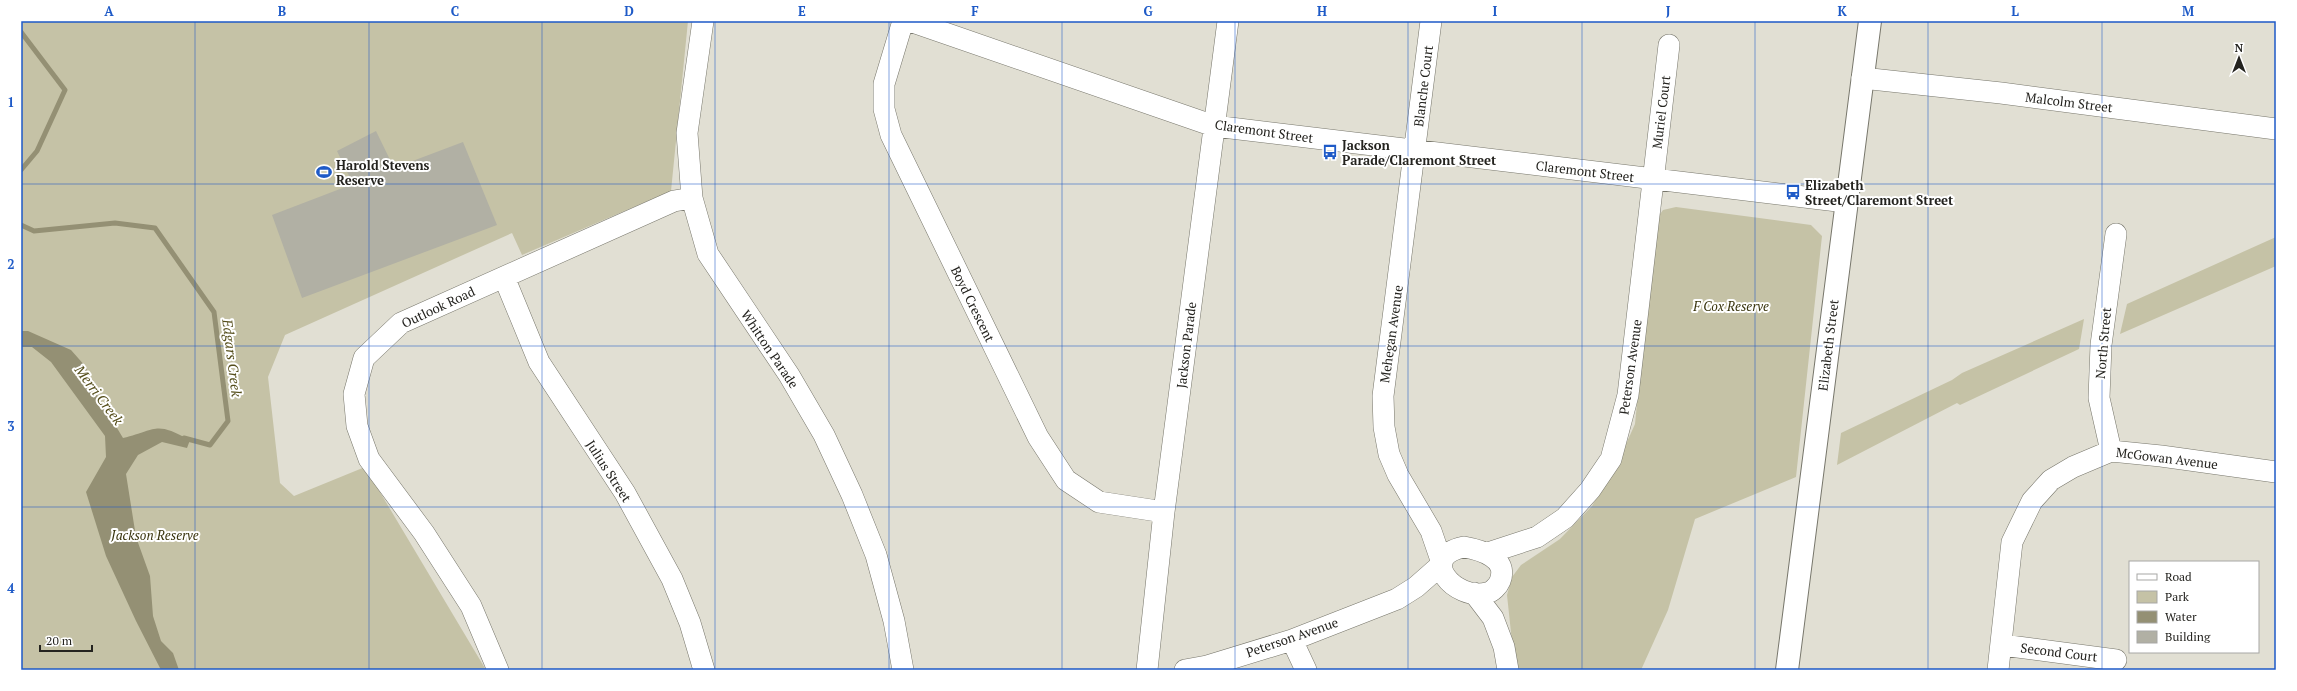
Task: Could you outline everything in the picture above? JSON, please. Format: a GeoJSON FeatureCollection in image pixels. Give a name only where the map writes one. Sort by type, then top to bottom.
{"type":"FeatureCollection","features":[{"type":"Feature","properties":{"kind":"street","name":"Whitton Parade"},"geometry":{"type":"LineString","coordinates":[[703,21],[687,133],[692,198],[708,254],[789,376],[824,435],[852,495],[876,555],[894,621],[903,670]]}},
{"type":"Feature","properties":{"kind":"street","name":"Boyd Crescent"},"geometry":{"type":"LineString","coordinates":[[903,21],[884,84],[884,109],[891,135],[1038,437],[1066,480],[1099,502],[1164,512]]}},
{"type":"Feature","properties":{"kind":"street","name":"Claremont Street"},"geometry":{"type":"LineString","coordinates":[[910,21],[1214,126],[1846,202]]}},
{"type":"Feature","properties":{"kind":"street","name":"Jackson Parade"},"geometry":{"type":"LineString","coordinates":[[1147,670],[1164,512],[1228,21]]}},
{"type":"Feature","properties":{"kind":"street","name":"Blanche Court"},"geometry":{"type":"LineString","coordinates":[[1416,151],[1431,21]]}},
{"type":"Feature","properties":{"kind":"street","name":"Elizabeth Street"},"geometry":{"type":"LineString","coordinates":[[1787,670],[1870,21]]}},
{"type":"Feature","properties":{"kind":"street","name":"Muriel Court"},"geometry":{"type":"LineString","coordinates":[[1653,179],[1669,45]]}},
{"type":"Feature","properties":{"kind":"street","name":"Malcolm Street"},"geometry":{"type":"LineString","coordinates":[[1862,78],[1986,91],[2276,129]]}},
{"type":"Feature","properties":{"kind":"street","name":"Mehegan Avenue"},"geometry":{"type":"LineString","coordinates":[[1416,151],[1383,396],[1384,427],[1389,454],[1398,475],[1420,510],[1436,544],[1441,564]]}},
{"type":"Feature","properties":{"kind":"street","name":"Peterson Avenue"},"geometry":{"type":"LineString","coordinates":[[1500,578],[1548,531],[1565,518],[1590,490],[1611,459],[1628,395],[1653,179]]}},
{"type":"Feature","properties":{"kind":"street","name":"Outlook Road"},"geometry":{"type":"LineString","coordinates":[[498,670],[471,606],[424,534],[369,459],[356,426],[354,394],[364,358],[401,322],[674,201],[692,198]]}},
{"type":"Feature","properties":{"kind":"street","name":"North Street"},"geometry":{"type":"LineString","coordinates":[[2111,451],[2099,398],[2101,345],[2116,234]]}},
{"type":"Feature","properties":{"kind":"street","name":"Julius Street"},"geometry":{"type":"LineString","coordinates":[[504,277],[539,362],[625,493],[672,579],[690,623],[704,670]]}},
{"type":"Feature","properties":{"kind":"street","name":"McGowan Avenue"},"geometry":{"type":"LineString","coordinates":[[1998,670],[2002,645],[2012,542],[2032,501],[2051,480],[2073,467],[2111,451],[2161,456],[2276,472]]}},
{"type":"Feature","properties":{"kind":"street","name":"Mehegan Avenue"},"geometry":{"type":"LineString","coordinates":[[1420,510],[1464,547]]}},
{"type":"Feature","properties":{"kind":"street","name":"Peterson Avenue"},"geometry":{"type":"LineString","coordinates":[[1488,553],[1522,542],[1548,531]]}},
{"type":"Feature","properties":{"kind":"street"},"geometry":{"type":"LineString","coordinates":[[1500,578],[1488,593],[1474,593],[1453,585],[1442,573],[1441,564],[1444,557],[1452,549],[1464,547],[1488,553],[1499,563],[1505,636],[1504,647]]}},
{"type":"Feature","properties":{"kind":"street","name":"Peterson Avenue"},"geometry":{"type":"LineString","coordinates":[[1186,670],[1207,666],[1292,640],[1397,599],[1416,587],[1441,564]]}},
{"type":"Feature","properties":{"kind":"street","name":"Peterson Avenue"},"geometry":{"type":"LineString","coordinates":[[1397,599],[1426,594],[1453,585]]}},
{"type":"Feature","properties":{"kind":"street"},"geometry":{"type":"LineString","coordinates":[[1474,593],[1493,618],[1504,647],[1508,670]]}},
{"type":"Feature","properties":{"kind":"street"},"geometry":{"type":"LineString","coordinates":[[1292,640],[1306,670]]}},
{"type":"Feature","properties":{"kind":"street","name":"Second Court"},"geometry":{"type":"LineString","coordinates":[[2002,645],[2116,660]]}},
{"type":"Feature","properties":{"kind":"green space","name":"Jackson Reserve"},"geometry":{"type":"Polygon","coordinates":[[[21,21],[688,21],[671,191],[522,255],[512,233],[285,335],[268,377],[280,483],[294,496],[365,467],[486,670],[21,670],[21,21]]]}},
{"type":"Feature","properties":{"kind":"green space","name":"F Cox Reserve"},"geometry":{"type":"Polygon","coordinates":[[[1676,207],[1811,225],[1822,236],[1796,477],[1695,519],[1668,610],[1641,670],[1515,670],[1507,595],[1512,577],[1521,565],[1560,539],[1592,506],[1622,453],[1635,424],[1655,221],[1663,210],[1676,207]]]}},
{"type":"Feature","properties":{"kind":"green space"},"geometry":{"type":"Polygon","coordinates":[[[2276,237],[2276,266],[2120,334],[2127,304],[2276,237]]]}},
{"type":"Feature","properties":{"kind":"green space"},"geometry":{"type":"Polygon","coordinates":[[[2084,319],[2079,349],[1960,405],[1957,403],[1837,465],[1841,433],[1952,380],[1962,373],[2084,319]]]}},
{"type":"Feature","properties":{"kind":"water"},"geometry":{"type":"Polygon","coordinates":[[[21,331],[28,331],[71,350],[86,367],[90,383],[123,438],[156,428],[170,430],[190,440],[187,448],[162,442],[138,455],[126,474],[136,537],[150,576],[153,616],[161,641],[173,653],[179,670],[161,670],[136,621],[106,556],[86,492],[106,457],[105,436],[51,362],[32,347],[21,347],[21,331]]]}},
{"type":"Feature","properties":{"kind":"building"},"geometry":{"type":"Polygon","coordinates":[[[376,131],[394,168],[463,142],[497,225],[302,298],[272,215],[353,184],[337,151],[376,131]]]}},
{"type":"Feature","properties":{"kind":"waterway","name":"Edgars Creek"},"geometry":{"type":"LineString","coordinates":[[21,32],[65,90],[37,151],[21,170]]}},
{"type":"Feature","properties":{"kind":"waterway","name":"Edgars Creek"},"geometry":{"type":"LineString","coordinates":[[21,225],[34,231],[115,223],[155,228],[214,312],[228,421],[210,445],[184,438]]}},
{"type":"Feature","properties":{"kind":"place","name":"Jackson Parade/Claremont Street"},"geometry":{"type":"Point","coordinates":[1330,152]}},
{"type":"Feature","properties":{"kind":"place","name":"Harold Stevens Reserve"},"geometry":{"type":"Point","coordinates":[324,172]}},
{"type":"Feature","properties":{"kind":"place","name":"Elizabeth Street/Claremont Street"},"geometry":{"type":"Point","coordinates":[1793,192]}},
{"type":"Feature","properties":{"kind":"water label","name":"Merri Creek"},"geometry":{"type":"Point","coordinates":[99,395]}}]}
